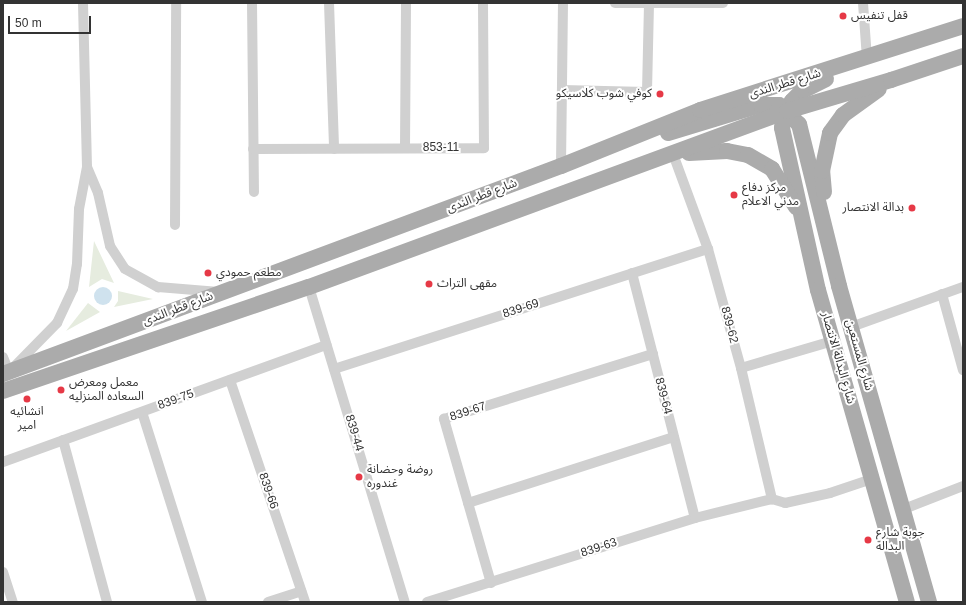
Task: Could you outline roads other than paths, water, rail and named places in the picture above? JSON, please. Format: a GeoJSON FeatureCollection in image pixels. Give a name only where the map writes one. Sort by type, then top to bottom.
{"type":"FeatureCollection","features":[{"type":"Feature","properties":{"kind":"main road","name":"شارع قطر الندى"},"geometry":{"type":"LineString","coordinates":[[6,373],[561,166],[700,110],[866,59],[963,26]]}},
{"type":"Feature","properties":{"kind":"main road","name":"شارع قطر الندى"},"geometry":{"type":"LineString","coordinates":[[3,391],[309,287],[787,111],[891,80],[963,56]]}},
{"type":"Feature","properties":{"kind":"main road"},"geometry":{"type":"LineString","coordinates":[[561,166],[761,105],[779,105],[787,111],[801,92],[866,59]]}},
{"type":"Feature","properties":{"kind":"main road"},"geometry":{"type":"LineString","coordinates":[[832,253],[822,171],[830,133],[843,115],[891,80]]}},
{"type":"Feature","properties":{"kind":"main road","name":"شارع البدالة الانتصار"},"geometry":{"type":"LineString","coordinates":[[787,111],[782,128],[805,224],[818,290],[907,602]]}},
{"type":"Feature","properties":{"kind":"main road","name":"شارع المستعين"},"geometry":{"type":"LineString","coordinates":[[787,111],[799,124],[839,286],[904,509],[929,602]]}},
{"type":"Feature","properties":{"kind":"main road"},"geometry":{"type":"LineString","coordinates":[[673,154],[727,151],[748,155],[772,169],[805,224]]}},
{"type":"Feature","properties":{"kind":"main road"},"geometry":{"type":"LineString","coordinates":[[818,290],[839,286]]}},
{"type":"Feature","properties":{"kind":"main road"},"geometry":{"type":"LineString","coordinates":[[220,293],[229,301],[236,311]]}},
{"type":"Feature","properties":{"kind":"main road"},"geometry":{"type":"LineString","coordinates":[[215,318],[220,293]]}},
{"type":"Feature","properties":{"kind":"street"},"geometry":{"type":"LineString","coordinates":[[6,373],[49,333],[69,300],[76,276],[79,209],[88,167],[84,3]]}},
{"type":"Feature","properties":{"kind":"street"},"geometry":{"type":"LineString","coordinates":[[175,224],[176,3]]}},
{"type":"Feature","properties":{"kind":"street"},"geometry":{"type":"LineString","coordinates":[[252,3],[254,192]]}},
{"type":"Feature","properties":{"kind":"street"},"geometry":{"type":"LineString","coordinates":[[329,3],[334,149]]}},
{"type":"Feature","properties":{"kind":"street"},"geometry":{"type":"LineString","coordinates":[[405,148],[406,3]]}},
{"type":"Feature","properties":{"kind":"street","name":"853-11"},"geometry":{"type":"LineString","coordinates":[[253,149],[484,148],[483,3]]}},
{"type":"Feature","properties":{"kind":"street"},"geometry":{"type":"LineString","coordinates":[[561,166],[563,3]]}},
{"type":"Feature","properties":{"kind":"street"},"geometry":{"type":"LineString","coordinates":[[615,3],[723,3]]}},
{"type":"Feature","properties":{"kind":"street"},"geometry":{"type":"LineString","coordinates":[[562,90],[647,92],[649,3]]}},
{"type":"Feature","properties":{"kind":"street"},"geometry":{"type":"LineString","coordinates":[[863,3],[866,59]]}},
{"type":"Feature","properties":{"kind":"street","name":"839-62"},"geometry":{"type":"LineString","coordinates":[[673,154],[708,249],[741,368],[772,499]]}},
{"type":"Feature","properties":{"kind":"street"},"geometry":{"type":"LineString","coordinates":[[88,167],[98,193],[110,246],[126,269],[158,287],[220,293]]}},
{"type":"Feature","properties":{"kind":"street","name":"839-69"},"geometry":{"type":"LineString","coordinates":[[334,369],[708,249]]}},
{"type":"Feature","properties":{"kind":"street","name":"839-64"},"geometry":{"type":"LineString","coordinates":[[632,273],[695,518]]}},
{"type":"Feature","properties":{"kind":"street","name":"839-44"},"geometry":{"type":"LineString","coordinates":[[309,287],[405,602]]}},
{"type":"Feature","properties":{"kind":"street"},"geometry":{"type":"LineString","coordinates":[[852,327],[963,287]]}},
{"type":"Feature","properties":{"kind":"street"},"geometry":{"type":"LineString","coordinates":[[942,294],[963,370]]}},
{"type":"Feature","properties":{"kind":"street"},"geometry":{"type":"LineString","coordinates":[[741,368],[833,341]]}},
{"type":"Feature","properties":{"kind":"street","name":"839-75"},"geometry":{"type":"LineString","coordinates":[[3,462],[327,345]]}},
{"type":"Feature","properties":{"kind":"street","name":"839-67"},"geometry":{"type":"LineString","coordinates":[[491,583],[444,419],[653,354]]}},
{"type":"Feature","properties":{"kind":"street"},"geometry":{"type":"LineString","coordinates":[[3,357],[6,373]]}},
{"type":"Feature","properties":{"kind":"street","name":"839-66"},"geometry":{"type":"LineString","coordinates":[[230,380],[305,602]]}},
{"type":"Feature","properties":{"kind":"street"},"geometry":{"type":"LineString","coordinates":[[142,412],[202,602]]}},
{"type":"Feature","properties":{"kind":"street"},"geometry":{"type":"LineString","coordinates":[[468,502],[674,437]]}},
{"type":"Feature","properties":{"kind":"street"},"geometry":{"type":"LineString","coordinates":[[63,440],[107,602]]}},
{"type":"Feature","properties":{"kind":"street"},"geometry":{"type":"LineString","coordinates":[[772,499],[785,503],[830,493],[872,478]]}},
{"type":"Feature","properties":{"kind":"street"},"geometry":{"type":"LineString","coordinates":[[904,509],[963,486]]}},
{"type":"Feature","properties":{"kind":"street","name":"839-63"},"geometry":{"type":"LineString","coordinates":[[427,602],[695,518],[772,499]]}},
{"type":"Feature","properties":{"kind":"street"},"geometry":{"type":"LineString","coordinates":[[3,572],[13,602]]}},
{"type":"Feature","properties":{"kind":"street"},"geometry":{"type":"LineString","coordinates":[[268,602],[301,591]]}},
{"type":"Feature","properties":{"kind":"water"},"geometry":{"type":"Polygon","coordinates":[[[103,287],[109,290],[112,296],[109,302],[103,305],[97,302],[94,296],[97,290],[103,287]]]}},
{"type":"Feature","properties":{"kind":"place","name":"قفل تنفيس"},"geometry":{"type":"Point","coordinates":[843,16]}},
{"type":"Feature","properties":{"kind":"place","name":"كوفي شوب كلاسيكو"},"geometry":{"type":"Point","coordinates":[660,94]}},
{"type":"Feature","properties":{"kind":"place","name":"مركز دفاع مدني الاعلام"},"geometry":{"type":"Point","coordinates":[734,195]}},
{"type":"Feature","properties":{"kind":"place","name":"بدالة الانتصار"},"geometry":{"type":"Point","coordinates":[912,208]}},
{"type":"Feature","properties":{"kind":"place","name":"مطعم حمودي"},"geometry":{"type":"Point","coordinates":[208,273]}},
{"type":"Feature","properties":{"kind":"place","name":"مقهى التراث"},"geometry":{"type":"Point","coordinates":[429,284]}},
{"type":"Feature","properties":{"kind":"place","name":"معمل ومعرض السعاده المنزليه"},"geometry":{"type":"Point","coordinates":[61,390]}},
{"type":"Feature","properties":{"kind":"place","name":"انشائيه امير"},"geometry":{"type":"Point","coordinates":[27,399]}},
{"type":"Feature","properties":{"kind":"place","name":"روضة وحضانة غندوره"},"geometry":{"type":"Point","coordinates":[359,477]}},
{"type":"Feature","properties":{"kind":"place","name":"جوبة شارع البدالة"},"geometry":{"type":"Point","coordinates":[868,540]}}]}
